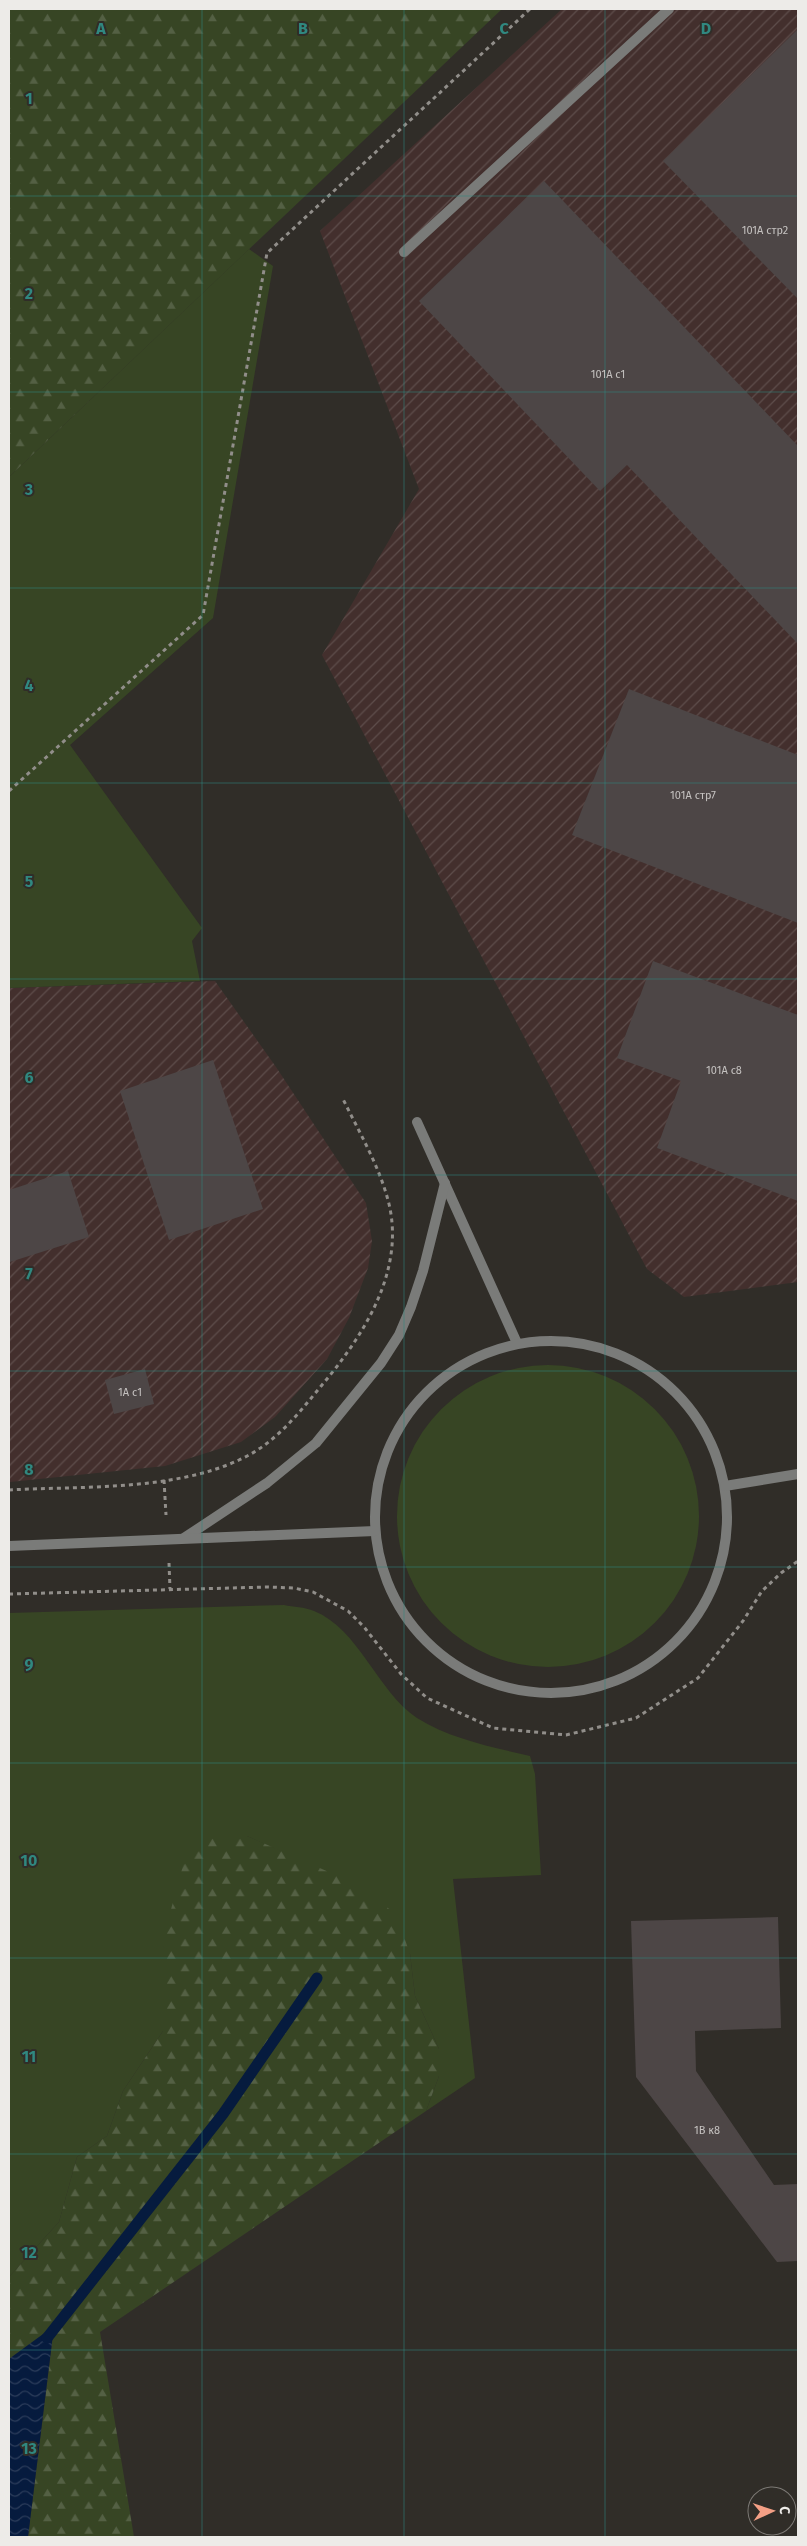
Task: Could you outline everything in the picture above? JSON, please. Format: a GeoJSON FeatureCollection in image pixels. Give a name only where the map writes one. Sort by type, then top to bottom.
{"type":"FeatureCollection","features":[{"type":"Feature","properties":{"kind":"street"},"geometry":{"type":"LineString","coordinates":[[404,252],[670,9]]}},
{"type":"Feature","properties":{"kind":"street"},"geometry":{"type":"LineString","coordinates":[[417,1122],[517,1343]]}},
{"type":"Feature","properties":{"kind":"street"},"geometry":{"type":"LineString","coordinates":[[184,1538],[267,1483],[316,1443],[381,1363],[399,1334],[411,1307],[423,1271],[445,1183]]}},
{"type":"Feature","properties":{"kind":"street"},"geometry":{"type":"LineString","coordinates":[[564,1340],[609,1349],[651,1371],[685,1402],[711,1441],[725,1486],[726,1538],[713,1588],[686,1632],[646,1666],[599,1687],[557,1693],[548,1694],[497,1685],[450,1662],[413,1627],[391,1589],[387,1582],[375,1532],[376,1488],[389,1447],[410,1410],[447,1375],[476,1356],[517,1343],[564,1340]]}},
{"type":"Feature","properties":{"kind":"street"},"geometry":{"type":"LineString","coordinates":[[725,1486],[798,1474]]}},
{"type":"Feature","properties":{"kind":"street"},"geometry":{"type":"LineString","coordinates":[[9,1546],[375,1532]]}},
{"type":"Feature","properties":{"kind":"path"},"geometry":{"type":"LineString","coordinates":[[9,791],[203,615],[267,253],[530,9]]}},
{"type":"Feature","properties":{"kind":"path"},"geometry":{"type":"LineString","coordinates":[[9,1490],[148,1483],[177,1479],[239,1460],[269,1443],[290,1424],[344,1358],[367,1324],[380,1296],[388,1268],[392,1232],[390,1206],[381,1177],[342,1097]]}},
{"type":"Feature","properties":{"kind":"path"},"geometry":{"type":"LineString","coordinates":[[9,1594],[268,1587],[294,1588],[313,1592],[348,1611],[364,1627],[401,1674],[427,1698],[493,1728],[566,1735],[636,1718],[698,1678],[743,1621],[762,1591],[781,1573],[798,1561]]}},
{"type":"Feature","properties":{"kind":"shaded area"},"geometry":{"type":"Polygon","coordinates":[[[562,9],[798,9],[798,1282],[684,1297],[647,1269],[322,655],[419,489],[320,231],[562,9]]]}},
{"type":"Feature","properties":{"kind":"shaded area"},"geometry":{"type":"Polygon","coordinates":[[[215,981],[276,1067],[366,1203],[372,1241],[368,1268],[349,1318],[327,1359],[275,1417],[241,1442],[165,1466],[10,1482],[9,988],[215,981]]]}},
{"type":"Feature","properties":{"kind":"green space"},"geometry":{"type":"Polygon","coordinates":[[[9,9],[502,9],[9,477],[9,9]]]}},
{"type":"Feature","properties":{"kind":"green space"},"geometry":{"type":"Polygon","coordinates":[[[249,249],[273,266],[213,618],[70,745],[202,928],[192,941],[200,981],[9,988],[9,477],[249,249]]]}},
{"type":"Feature","properties":{"kind":"green space"},"geometry":{"type":"Polygon","coordinates":[[[548,1365],[577,1368],[606,1376],[632,1390],[655,1409],[674,1432],[688,1458],[696,1487],[699,1516],[696,1545],[688,1574],[674,1600],[655,1623],[632,1642],[606,1656],[577,1664],[548,1667],[519,1664],[490,1656],[464,1642],[441,1623],[422,1600],[408,1574],[400,1545],[397,1516],[400,1487],[408,1458],[422,1432],[441,1409],[464,1390],[490,1376],[519,1368],[548,1365]]]}},
{"type":"Feature","properties":{"kind":"green space"},"geometry":{"type":"Polygon","coordinates":[[[284,1605],[314,1611],[330,1620],[356,1646],[390,1692],[417,1718],[457,1737],[530,1756],[535,1774],[541,1875],[453,1879],[475,2078],[426,2111],[439,2076],[439,2049],[415,1996],[410,1954],[295,1858],[247,1836],[163,1948],[163,2031],[123,2091],[107,2136],[77,2157],[59,2222],[9,2277],[9,1613],[284,1605]]]}},
{"type":"Feature","properties":{"kind":"green space"},"geometry":{"type":"Polygon","coordinates":[[[247,1836],[356,1884],[396,1914],[410,1954],[415,1996],[439,2049],[439,2076],[426,2111],[100,2332],[134,2537],[28,2537],[54,2327],[9,2359],[9,2277],[59,2222],[77,2157],[107,2136],[123,2091],[163,2031],[163,1948],[170,1913],[185,1858],[205,1838],[247,1836]]]}},
{"type":"Feature","properties":{"kind":"water"},"geometry":{"type":"Polygon","coordinates":[[[54,2326],[28,2537],[9,2537],[9,2359],[54,2326]]]}},
{"type":"Feature","properties":{"kind":"building"},"geometry":{"type":"Polygon","coordinates":[[[798,29],[798,299],[663,161],[798,29]]]}},
{"type":"Feature","properties":{"kind":"building"},"geometry":{"type":"Polygon","coordinates":[[[544,181],[798,446],[798,644],[627,465],[600,491],[419,301],[544,181]]]}},
{"type":"Feature","properties":{"kind":"building"},"geometry":{"type":"Polygon","coordinates":[[[629,689],[798,755],[798,923],[572,835],[629,689]]]}},
{"type":"Feature","properties":{"kind":"building"},"geometry":{"type":"Polygon","coordinates":[[[653,961],[798,1015],[798,1201],[657,1148],[681,1081],[617,1058],[653,961]]]}},
{"type":"Feature","properties":{"kind":"building"},"geometry":{"type":"Polygon","coordinates":[[[213,1060],[263,1209],[169,1240],[120,1091],[213,1060]]]}},
{"type":"Feature","properties":{"kind":"building"},"geometry":{"type":"Polygon","coordinates":[[[68,1171],[89,1237],[10,1262],[9,1190],[68,1171]]]}},
{"type":"Feature","properties":{"kind":"building"},"geometry":{"type":"Polygon","coordinates":[[[145,1369],[154,1404],[114,1414],[105,1380],[145,1369]]]}},
{"type":"Feature","properties":{"kind":"building"},"geometry":{"type":"Polygon","coordinates":[[[778,1917],[781,2028],[695,2031],[696,2071],[774,2185],[798,2184],[798,2261],[777,2262],[636,2077],[631,1921],[778,1917]]]}},
{"type":"Feature","properties":{"kind":"waterway"},"geometry":{"type":"LineString","coordinates":[[47,2338],[223,2114],[317,1978]]}}]}
